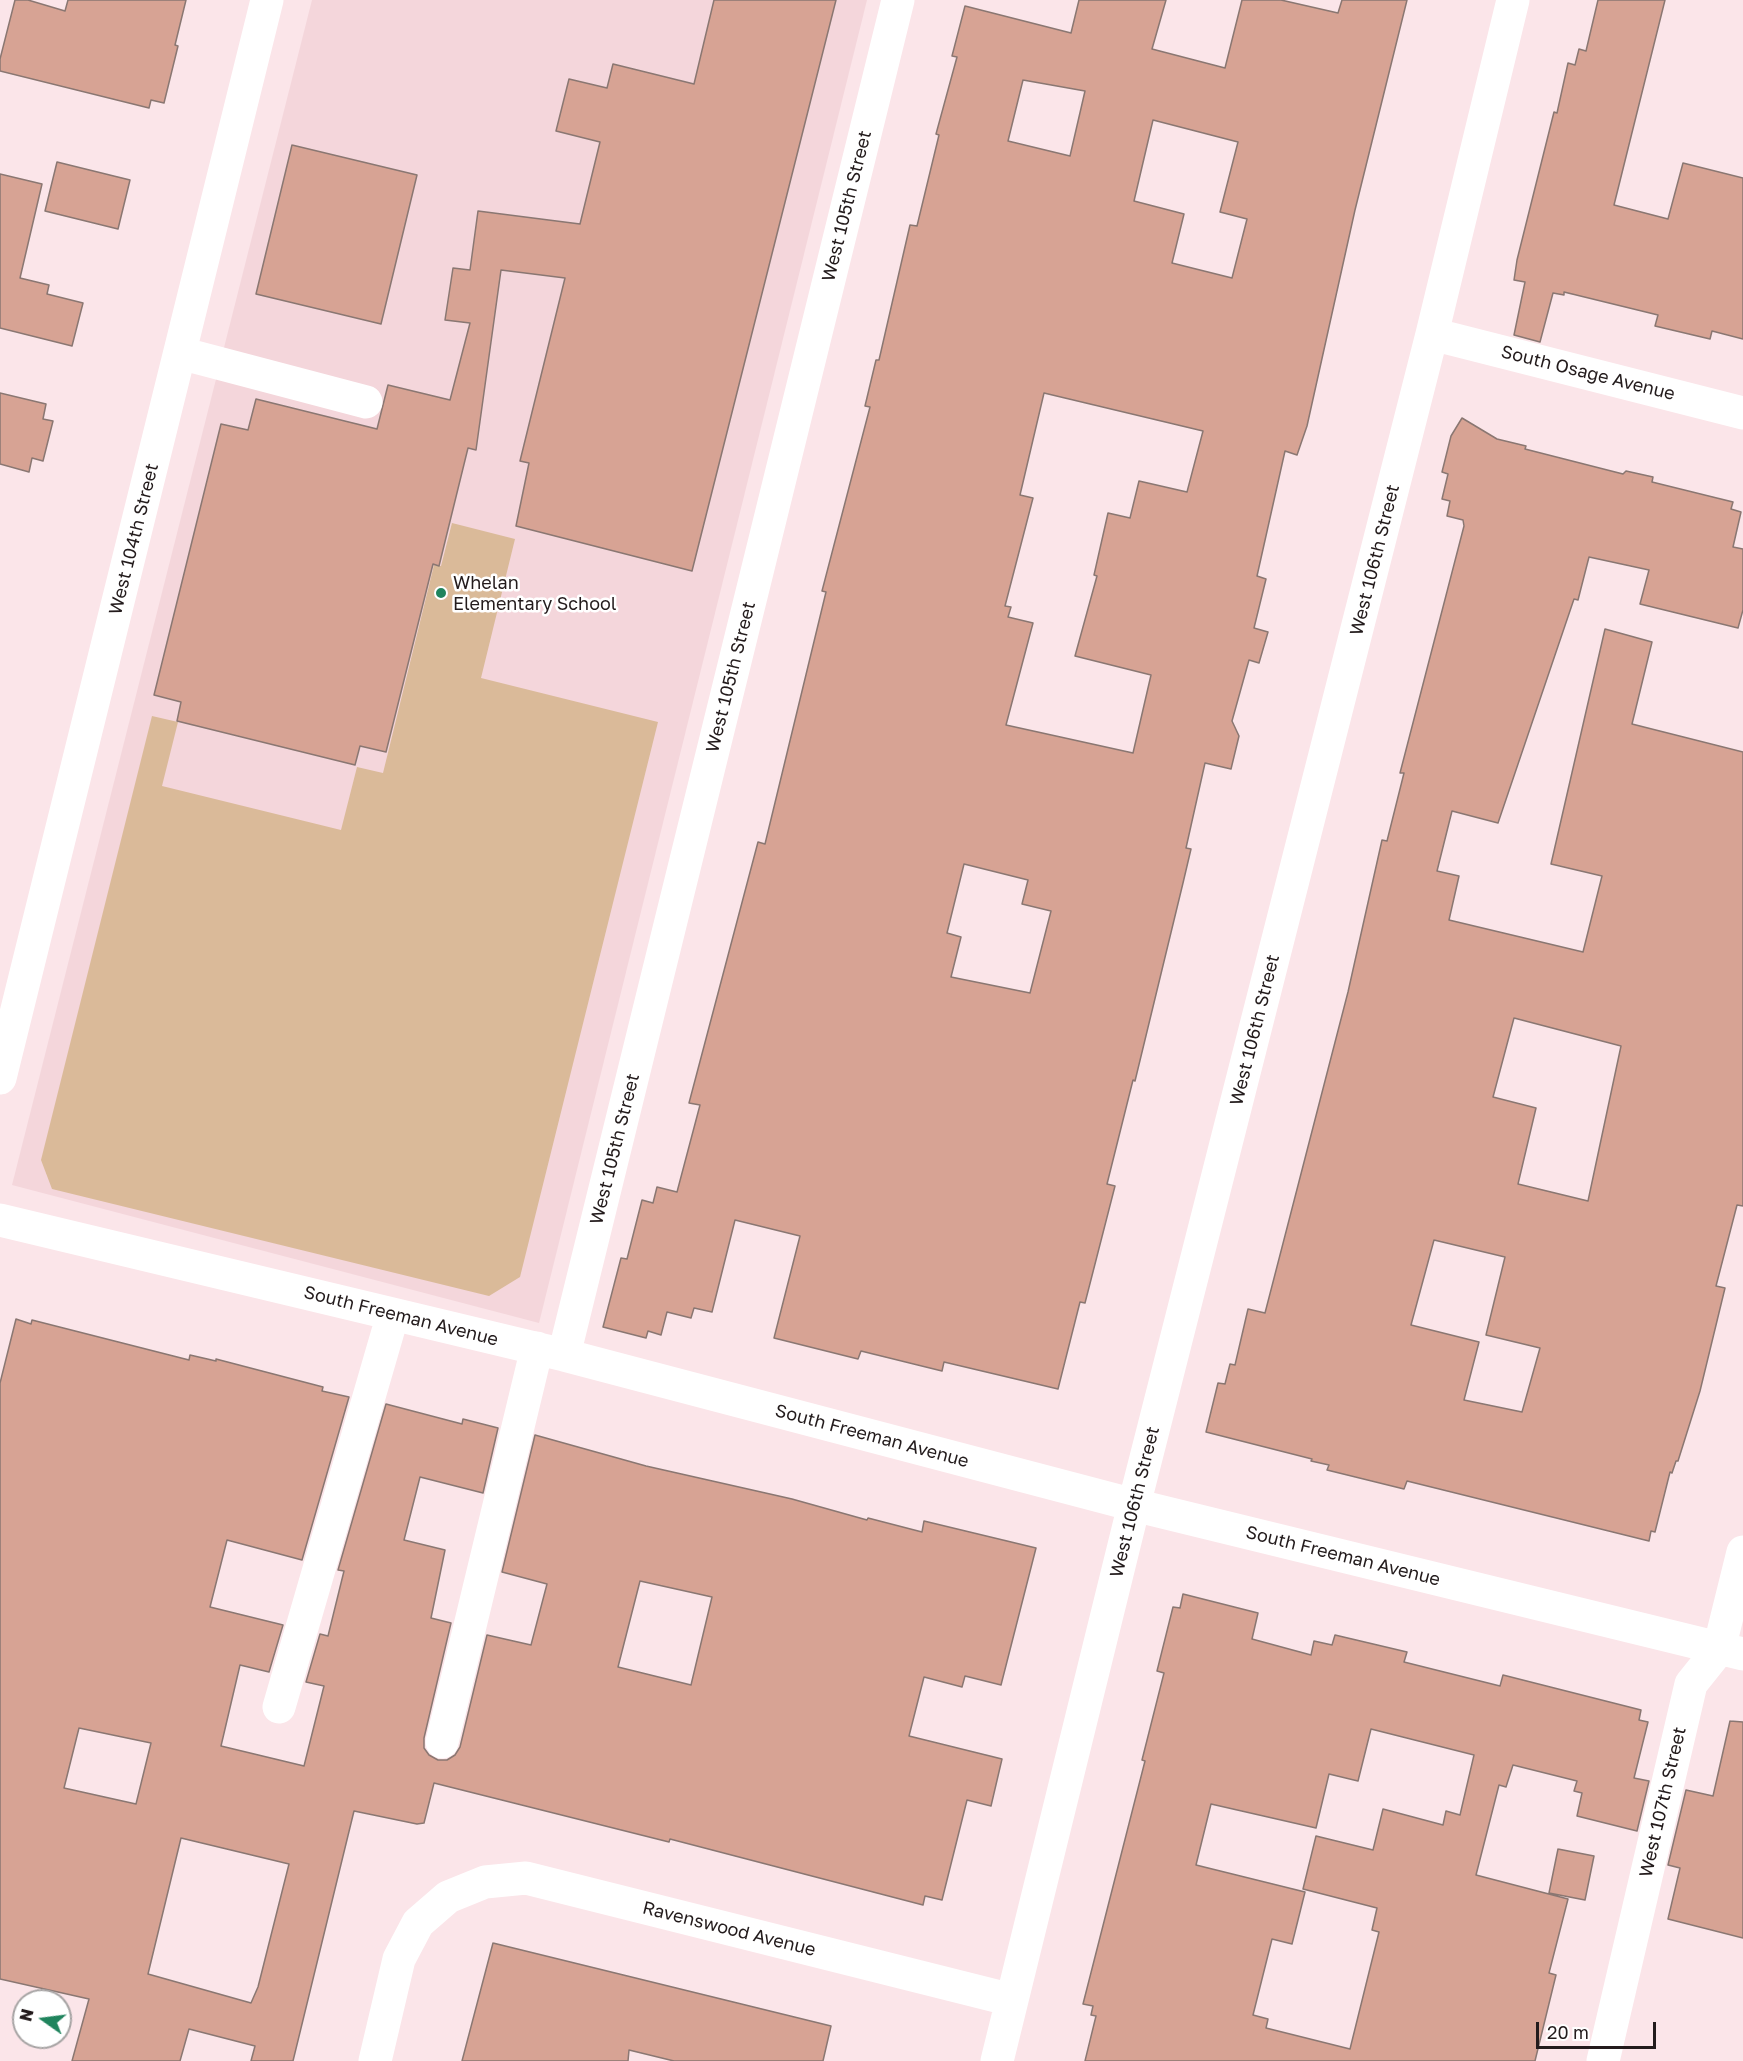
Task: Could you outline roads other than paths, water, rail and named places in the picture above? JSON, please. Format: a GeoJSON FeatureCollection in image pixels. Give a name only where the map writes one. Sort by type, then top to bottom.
{"type":"FeatureCollection","features":[{"type":"Feature","properties":{"kind":"street","name":"West 104th Street"},"geometry":{"type":"LineString","coordinates":[[0,1078],[267,0]]}},
{"type":"Feature","properties":{"kind":"street","name":"West 105th Street"},"geometry":{"type":"LineString","coordinates":[[442,1742],[550,1352],[898,0]]}},
{"type":"Feature","properties":{"kind":"street","name":"West 106th Street"},"geometry":{"type":"LineString","coordinates":[[997,2061],[1134,1505],[1432,334],[1513,0]]}},
{"type":"Feature","properties":{"kind":"street","name":"South Osage Avenue"},"geometry":{"type":"LineString","coordinates":[[1432,334],[1743,413]]}},
{"type":"Feature","properties":{"kind":"street"},"geometry":{"type":"LineString","coordinates":[[180,353],[366,402]]}},
{"type":"Feature","properties":{"kind":"street","name":"South Freeman Avenue"},"geometry":{"type":"LineString","coordinates":[[0,1220],[550,1352],[1134,1505],[1731,1651]]}},
{"type":"Feature","properties":{"kind":"street"},"geometry":{"type":"LineString","coordinates":[[279,1707],[393,1314]]}},
{"type":"Feature","properties":{"kind":"street","name":"West 107th Street"},"geometry":{"type":"LineString","coordinates":[[1603,2061],[1691,1684],[1731,1651],[1743,1552]]}},
{"type":"Feature","properties":{"kind":"street","name":"Ravenswood Avenue"},"geometry":{"type":"LineString","coordinates":[[375,2061],[399,1959],[418,1923],[448,1896],[485,1882],[526,1878],[1012,2000]]}},
{"type":"Feature","properties":{"kind":"place","name":"Whelan Elementary School"},"geometry":{"type":"Point","coordinates":[441,593]}}]}
